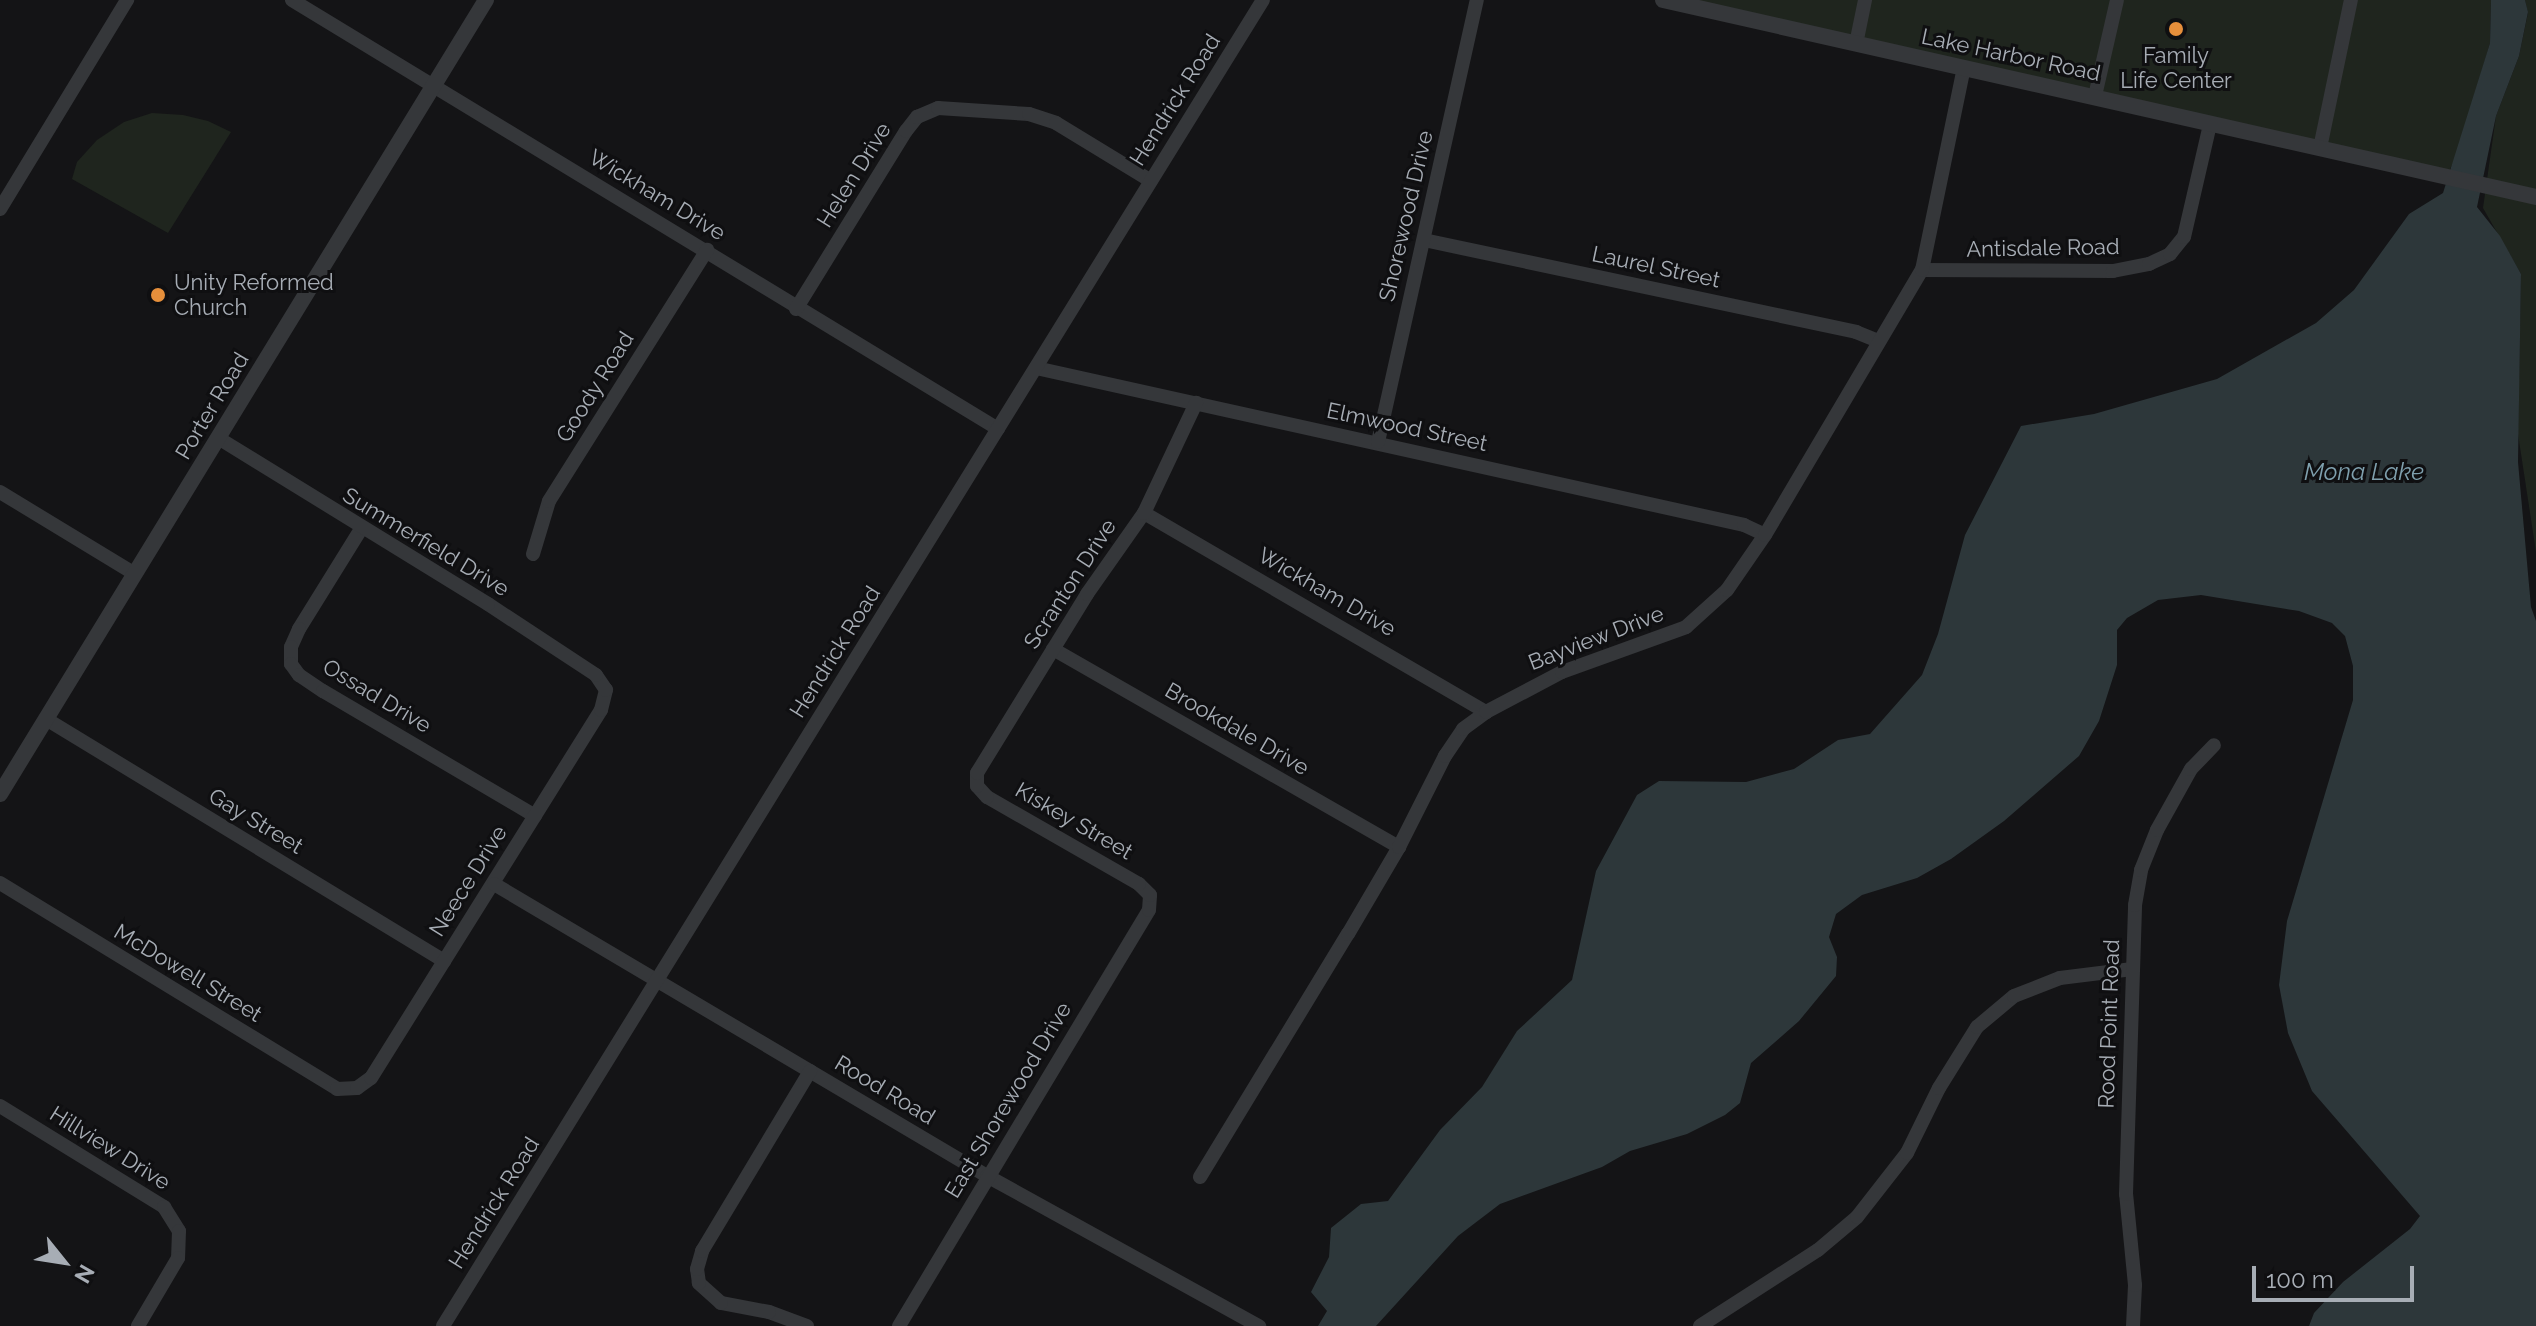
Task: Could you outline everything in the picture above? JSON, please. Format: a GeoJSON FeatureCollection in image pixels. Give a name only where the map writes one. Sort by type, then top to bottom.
{"type":"FeatureCollection","features":[{"type":"Feature","properties":{"kind":"street"},"geometry":{"type":"LineString","coordinates":[[0,208],[127,0]]}},
{"type":"Feature","properties":{"kind":"street","name":"Wickham Drive"},"geometry":{"type":"LineString","coordinates":[[292,0],[998,429]]}},
{"type":"Feature","properties":{"kind":"street","name":"Porter Road"},"geometry":{"type":"LineString","coordinates":[[0,794],[486,0]]}},
{"type":"Feature","properties":{"kind":"street","name":"Hendrick Road"},"geometry":{"type":"LineString","coordinates":[[443,1326],[1263,0]]}},
{"type":"Feature","properties":{"kind":"street","name":"Shorewood Drive"},"geometry":{"type":"LineString","coordinates":[[1378,442],[1477,0]]}},
{"type":"Feature","properties":{"kind":"street","name":"Lake Harbor Road"},"geometry":{"type":"LineString","coordinates":[[1663,0],[2536,197]]}},
{"type":"Feature","properties":{"kind":"street"},"geometry":{"type":"LineString","coordinates":[[1856,44],[1865,0]]}},
{"type":"Feature","properties":{"kind":"street"},"geometry":{"type":"LineString","coordinates":[[2095,96],[2117,0]]}},
{"type":"Feature","properties":{"kind":"street"},"geometry":{"type":"LineString","coordinates":[[2320,148],[2351,0]]}},
{"type":"Feature","properties":{"kind":"street","name":"Bayview Drive"},"geometry":{"type":"LineString","coordinates":[[1200,1177],[1399,847],[1445,756],[1463,729],[1486,712],[1562,672],[1686,627],[1727,590],[1765,535],[1922,270],[1964,67]]}},
{"type":"Feature","properties":{"kind":"street","name":"Helen Drive"},"geometry":{"type":"LineString","coordinates":[[796,309],[906,131],[917,117],[938,108],[1029,114],[1056,123],[1151,181]]}},
{"type":"Feature","properties":{"kind":"street","name":"Antisdale Road"},"geometry":{"type":"LineString","coordinates":[[1922,270],[2113,271],[2149,264],[2170,254],[2184,237],[2210,124]]}},
{"type":"Feature","properties":{"kind":"street","name":"Laurel Street"},"geometry":{"type":"LineString","coordinates":[[1424,240],[1856,332],[1878,341]]}},
{"type":"Feature","properties":{"kind":"street","name":"Goody Road"},"geometry":{"type":"LineString","coordinates":[[533,554],[549,501],[707,250]]}},
{"type":"Feature","properties":{"kind":"street","name":"Elmwood Street"},"geometry":{"type":"LineString","coordinates":[[1036,368],[1744,525],[1765,535]]}},
{"type":"Feature","properties":{"kind":"street","name":"Scranton Drive"},"geometry":{"type":"LineString","coordinates":[[977,786],[977,773],[1053,649],[1144,513],[1196,403]]}},
{"type":"Feature","properties":{"kind":"street","name":"Summerfield Drive"},"geometry":{"type":"LineString","coordinates":[[218,438],[361,529],[488,604],[596,675],[606,690]]}},
{"type":"Feature","properties":{"kind":"street"},"geometry":{"type":"LineString","coordinates":[[0,492],[135,574]]}},
{"type":"Feature","properties":{"kind":"street","name":"Wickham Drive"},"geometry":{"type":"LineString","coordinates":[[1144,513],[1465,696],[1486,712]]}},
{"type":"Feature","properties":{"kind":"street","name":"Ossad Drive"},"geometry":{"type":"LineString","coordinates":[[361,529],[299,629],[291,647],[291,664],[299,675],[323,691],[535,816]]}},
{"type":"Feature","properties":{"kind":"street","name":"Brookdale Drive"},"geometry":{"type":"LineString","coordinates":[[1053,649],[1399,847]]}},
{"type":"Feature","properties":{"kind":"street","name":"Neece Drive"},"geometry":{"type":"LineString","coordinates":[[357,1088],[371,1078],[494,884],[601,710],[606,690]]}},
{"type":"Feature","properties":{"kind":"street","name":"Gay Street"},"geometry":{"type":"LineString","coordinates":[[46,719],[444,961]]}},
{"type":"Feature","properties":{"kind":"street","name":"Rood Point Road"},"geometry":{"type":"LineString","coordinates":[[2133,1326],[2135,1285],[2126,1194],[2135,905],[2141,870],[2157,830],[2191,769],[2214,745]]}},
{"type":"Feature","properties":{"kind":"street","name":"Kiskey Street"},"geometry":{"type":"LineString","coordinates":[[977,786],[987,797],[1139,884],[1150,895]]}},
{"type":"Feature","properties":{"kind":"street","name":"McDowell Street"},"geometry":{"type":"LineString","coordinates":[[0,883],[337,1089],[357,1088]]}},
{"type":"Feature","properties":{"kind":"street","name":"Rood Road"},"geometry":{"type":"LineString","coordinates":[[494,884],[987,1176],[1259,1326]]}},
{"type":"Feature","properties":{"kind":"street","name":"East Shorewood Drive"},"geometry":{"type":"LineString","coordinates":[[899,1326],[1149,910],[1150,895]]}},
{"type":"Feature","properties":{"kind":"street"},"geometry":{"type":"LineString","coordinates":[[1700,1326],[1818,1250],[1857,1217],[1907,1153],[1944,1079],[1977,1027],[2014,996],[2060,978],[2132,969]]}},
{"type":"Feature","properties":{"kind":"street"},"geometry":{"type":"LineString","coordinates":[[807,1326],[769,1312],[721,1303],[699,1283],[697,1269],[702,1251],[810,1071]]}},
{"type":"Feature","properties":{"kind":"street","name":"Hillview Drive"},"geometry":{"type":"LineString","coordinates":[[0,1106],[164,1207],[172,1219],[179,1231],[178,1258],[138,1326]]}},
{"type":"Feature","properties":{"kind":"shaded area"},"geometry":{"type":"Polygon","coordinates":[[[1667,0],[2491,0],[2490,43],[2457,155],[2446,177],[1667,0]]]}},
{"type":"Feature","properties":{"kind":"shaded area"},"geometry":{"type":"Polygon","coordinates":[[[2525,0],[2536,0],[2536,552],[2518,434],[2521,274],[2483,208],[2496,116],[2519,56],[2528,13],[2525,0]]]}},
{"type":"Feature","properties":{"kind":"shaded area"},"geometry":{"type":"Polygon","coordinates":[[[152,113],[183,115],[208,121],[231,132],[168,233],[72,179],[77,162],[97,140],[124,122],[152,113]]]}},
{"type":"Feature","properties":{"kind":"water","name":"Mona Lake"},"geometry":{"type":"Polygon","coordinates":[[[2491,0],[2525,0],[2528,12],[2519,56],[2496,116],[2477,207],[2500,236],[2521,274],[2518,462],[2531,607],[2536,621],[2536,1326],[2309,1326],[2314,1313],[2343,1282],[2410,1229],[2420,1216],[2312,1091],[2288,1033],[2279,985],[2287,921],[2353,700],[2353,666],[2345,636],[2332,623],[2299,611],[2201,595],[2158,600],[2127,618],[2117,630],[2117,665],[2099,721],[2079,756],[2004,821],[1951,859],[1917,878],[1862,895],[1836,914],[1829,937],[1837,957],[1836,976],[1799,1021],[1751,1063],[1740,1103],[1725,1115],[1687,1134],[1630,1151],[1602,1167],[1500,1204],[1458,1236],[1376,1326],[1318,1326],[1327,1311],[1311,1292],[1329,1257],[1331,1228],[1361,1204],[1388,1201],[1440,1130],[1482,1087],[1517,1031],[1572,980],[1596,871],[1637,795],[1659,781],[1746,782],[1794,769],[1838,740],[1870,734],[1922,675],[1938,634],[1965,535],[2021,426],[2094,414],[2217,379],[2316,323],[2354,290],[2409,214],[2443,193],[2490,43],[2491,0]]]}},
{"type":"Feature","properties":{"kind":"place","name":"Family Life Center"},"geometry":{"type":"Point","coordinates":[2176,29]}},
{"type":"Feature","properties":{"kind":"place","name":"Unity Reformed Church"},"geometry":{"type":"Point","coordinates":[158,295]}}]}
